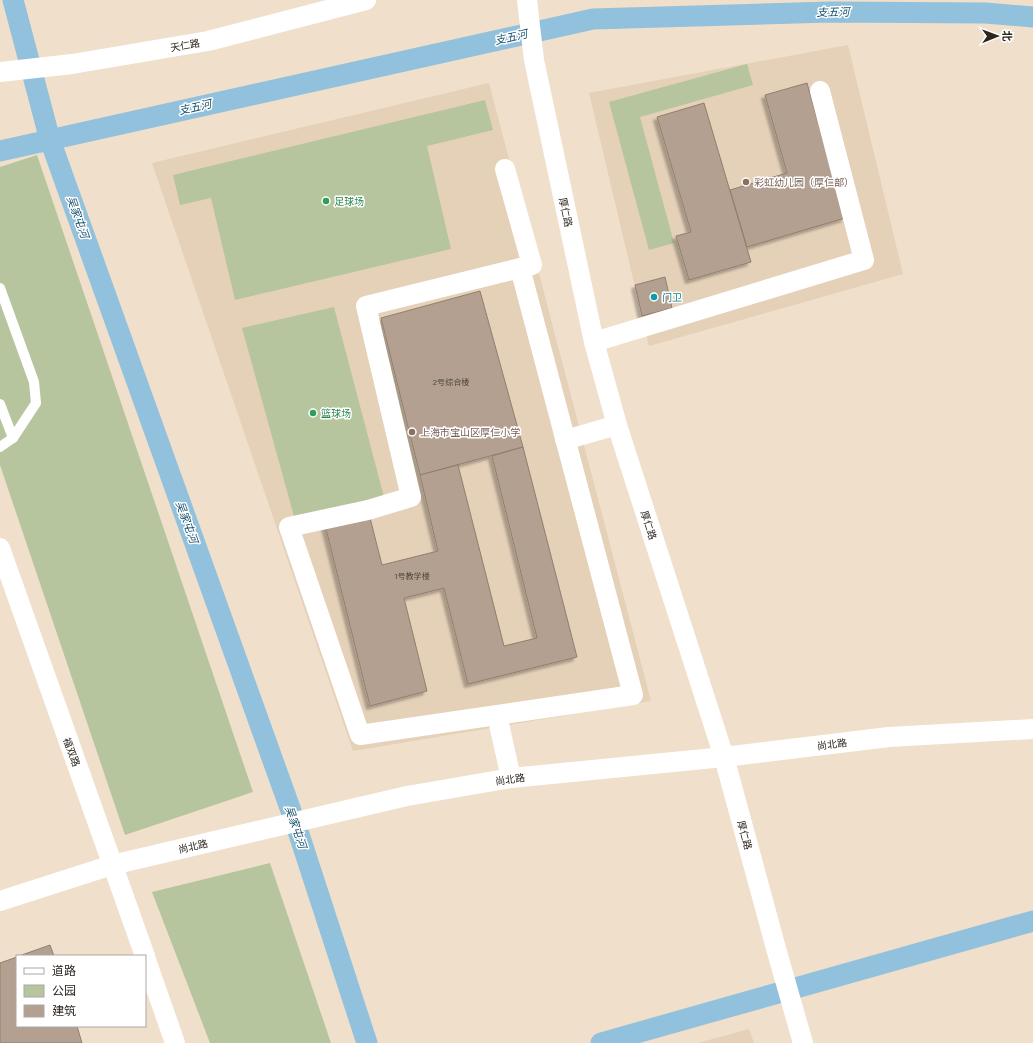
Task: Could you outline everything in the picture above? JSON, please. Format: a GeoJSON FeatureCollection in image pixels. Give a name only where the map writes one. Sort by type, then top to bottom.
{"type":"FeatureCollection","features":[{"type":"Feature","properties":{"kind":"street","name":"天仁路"},"geometry":{"type":"LineString","coordinates":[[0,72],[72,64],[208,41],[366,0]]}},
{"type":"Feature","properties":{"kind":"street","name":"厚仁路"},"geometry":{"type":"LineString","coordinates":[[527,0],[534,60],[594,342],[617,425],[724,757],[803,1043]]}},
{"type":"Feature","properties":{"kind":"street"},"geometry":{"type":"LineString","coordinates":[[594,342],[864,260],[820,91]]}},
{"type":"Feature","properties":{"kind":"street"},"geometry":{"type":"LineString","coordinates":[[505,170],[532,265],[366,306],[411,497],[368,510],[289,527],[360,735],[633,696],[520,268]]}},
{"type":"Feature","properties":{"kind":"street"},"geometry":{"type":"LineString","coordinates":[[565,440],[617,425]]}},
{"type":"Feature","properties":{"kind":"street","name":"福双路"},"geometry":{"type":"LineString","coordinates":[[0,548],[145,955]]}},
{"type":"Feature","properties":{"kind":"street"},"geometry":{"type":"LineString","coordinates":[[497,715],[511,778]]}},
{"type":"Feature","properties":{"kind":"street","name":"尚北路"},"geometry":{"type":"LineString","coordinates":[[0,901],[112,864],[407,796],[511,778],[724,757],[889,737],[1033,729]]}},
{"type":"Feature","properties":{"kind":"street","name":"福双路"},"geometry":{"type":"LineString","coordinates":[[146,959],[175,1043]]}},
{"type":"Feature","properties":{"kind":"lane"},"geometry":{"type":"LineString","coordinates":[[0,288],[34,382],[36,403],[13,438],[0,447]]}},
{"type":"Feature","properties":{"kind":"lane"},"geometry":{"type":"LineString","coordinates":[[0,404],[13,438]]}},
{"type":"Feature","properties":{"kind":"shaded area","name":"彩虹幼儿园（厚仁部）"},"geometry":{"type":"Polygon","coordinates":[[[848,45],[903,274],[649,346],[589,93],[848,45]]]}},
{"type":"Feature","properties":{"kind":"shaded area","name":"上海市宝山区厚仁小学"},"geometry":{"type":"Polygon","coordinates":[[[489,83],[651,701],[353,751],[152,163],[489,83]]]}},
{"type":"Feature","properties":{"kind":"shaded area"},"geometry":{"type":"Polygon","coordinates":[[[749,1029],[754,1043],[698,1043],[749,1029]]]}},
{"type":"Feature","properties":{"kind":"green space"},"geometry":{"type":"Polygon","coordinates":[[[747,64],[753,85],[640,117],[674,243],[649,250],[609,102],[747,64]]]}},
{"type":"Feature","properties":{"kind":"green space","name":"足球场"},"geometry":{"type":"Polygon","coordinates":[[[485,100],[493,130],[427,146],[451,249],[235,300],[211,198],[180,205],[173,175],[485,100]]]}},
{"type":"Feature","properties":{"kind":"green space"},"geometry":{"type":"Polygon","coordinates":[[[37,155],[253,792],[125,835],[0,465],[0,167],[37,155]]]}},
{"type":"Feature","properties":{"kind":"green space","name":"篮球场"},"geometry":{"type":"Polygon","coordinates":[[[334,307],[384,497],[295,520],[242,328],[334,307]]]}},
{"type":"Feature","properties":{"kind":"green space"},"geometry":{"type":"Polygon","coordinates":[[[270,863],[331,1043],[210,1043],[152,892],[270,863]]]}},
{"type":"Feature","properties":{"kind":"building"},"geometry":{"type":"Polygon","coordinates":[[[807,83],[845,218],[747,247],[730,190],[787,173],[765,95],[807,83]]]}},
{"type":"Feature","properties":{"kind":"building"},"geometry":{"type":"Polygon","coordinates":[[[704,103],[751,262],[689,280],[676,236],[691,232],[657,117],[704,103]]]}},
{"type":"Feature","properties":{"kind":"building","name":"门卫"},"geometry":{"type":"Polygon","coordinates":[[[665,277],[672,308],[642,316],[635,285],[665,277]]]}},
{"type":"Feature","properties":{"kind":"building"},"geometry":{"type":"Polygon","coordinates":[[[480,291],[523,447],[420,475],[381,318],[480,291]]]}},
{"type":"Feature","properties":{"kind":"building"},"geometry":{"type":"Polygon","coordinates":[[[523,447],[577,657],[468,684],[444,588],[404,598],[427,691],[370,706],[324,521],[368,510],[382,565],[438,551],[420,475],[458,465],[504,646],[537,638],[492,456],[523,447]]]}},
{"type":"Feature","properties":{"kind":"building"},"geometry":{"type":"Polygon","coordinates":[[[50,945],[54,955],[22,955],[50,945]]]}},
{"type":"Feature","properties":{"kind":"building"},"geometry":{"type":"Polygon","coordinates":[[[16,957],[16,1027],[77,1027],[82,1043],[0,1043],[0,963],[16,957]]]}},
{"type":"Feature","properties":{"kind":"waterway","name":"吴家屯河"},"geometry":{"type":"LineString","coordinates":[[13,0],[50,140],[295,822],[367,1043]]}},
{"type":"Feature","properties":{"kind":"waterway","name":"支五河"},"geometry":{"type":"LineString","coordinates":[[0,151],[593,19],[830,12],[985,13],[1033,17]]}},
{"type":"Feature","properties":{"kind":"waterway"},"geometry":{"type":"LineString","coordinates":[[601,1043],[1033,921]]}},
{"type":"Feature","properties":{"kind":"place","name":"彩虹幼儿园（厚仁部）"},"geometry":{"type":"Point","coordinates":[746,182]}},
{"type":"Feature","properties":{"kind":"place","name":"足球场"},"geometry":{"type":"Point","coordinates":[326,201]}},
{"type":"Feature","properties":{"kind":"place","name":"门卫"},"geometry":{"type":"Point","coordinates":[654,297]}},
{"type":"Feature","properties":{"kind":"place","name":"篮球场"},"geometry":{"type":"Point","coordinates":[313,413]}},
{"type":"Feature","properties":{"kind":"place","name":"上海市宝山区厚仁小学"},"geometry":{"type":"Point","coordinates":[412,432]}}]}
